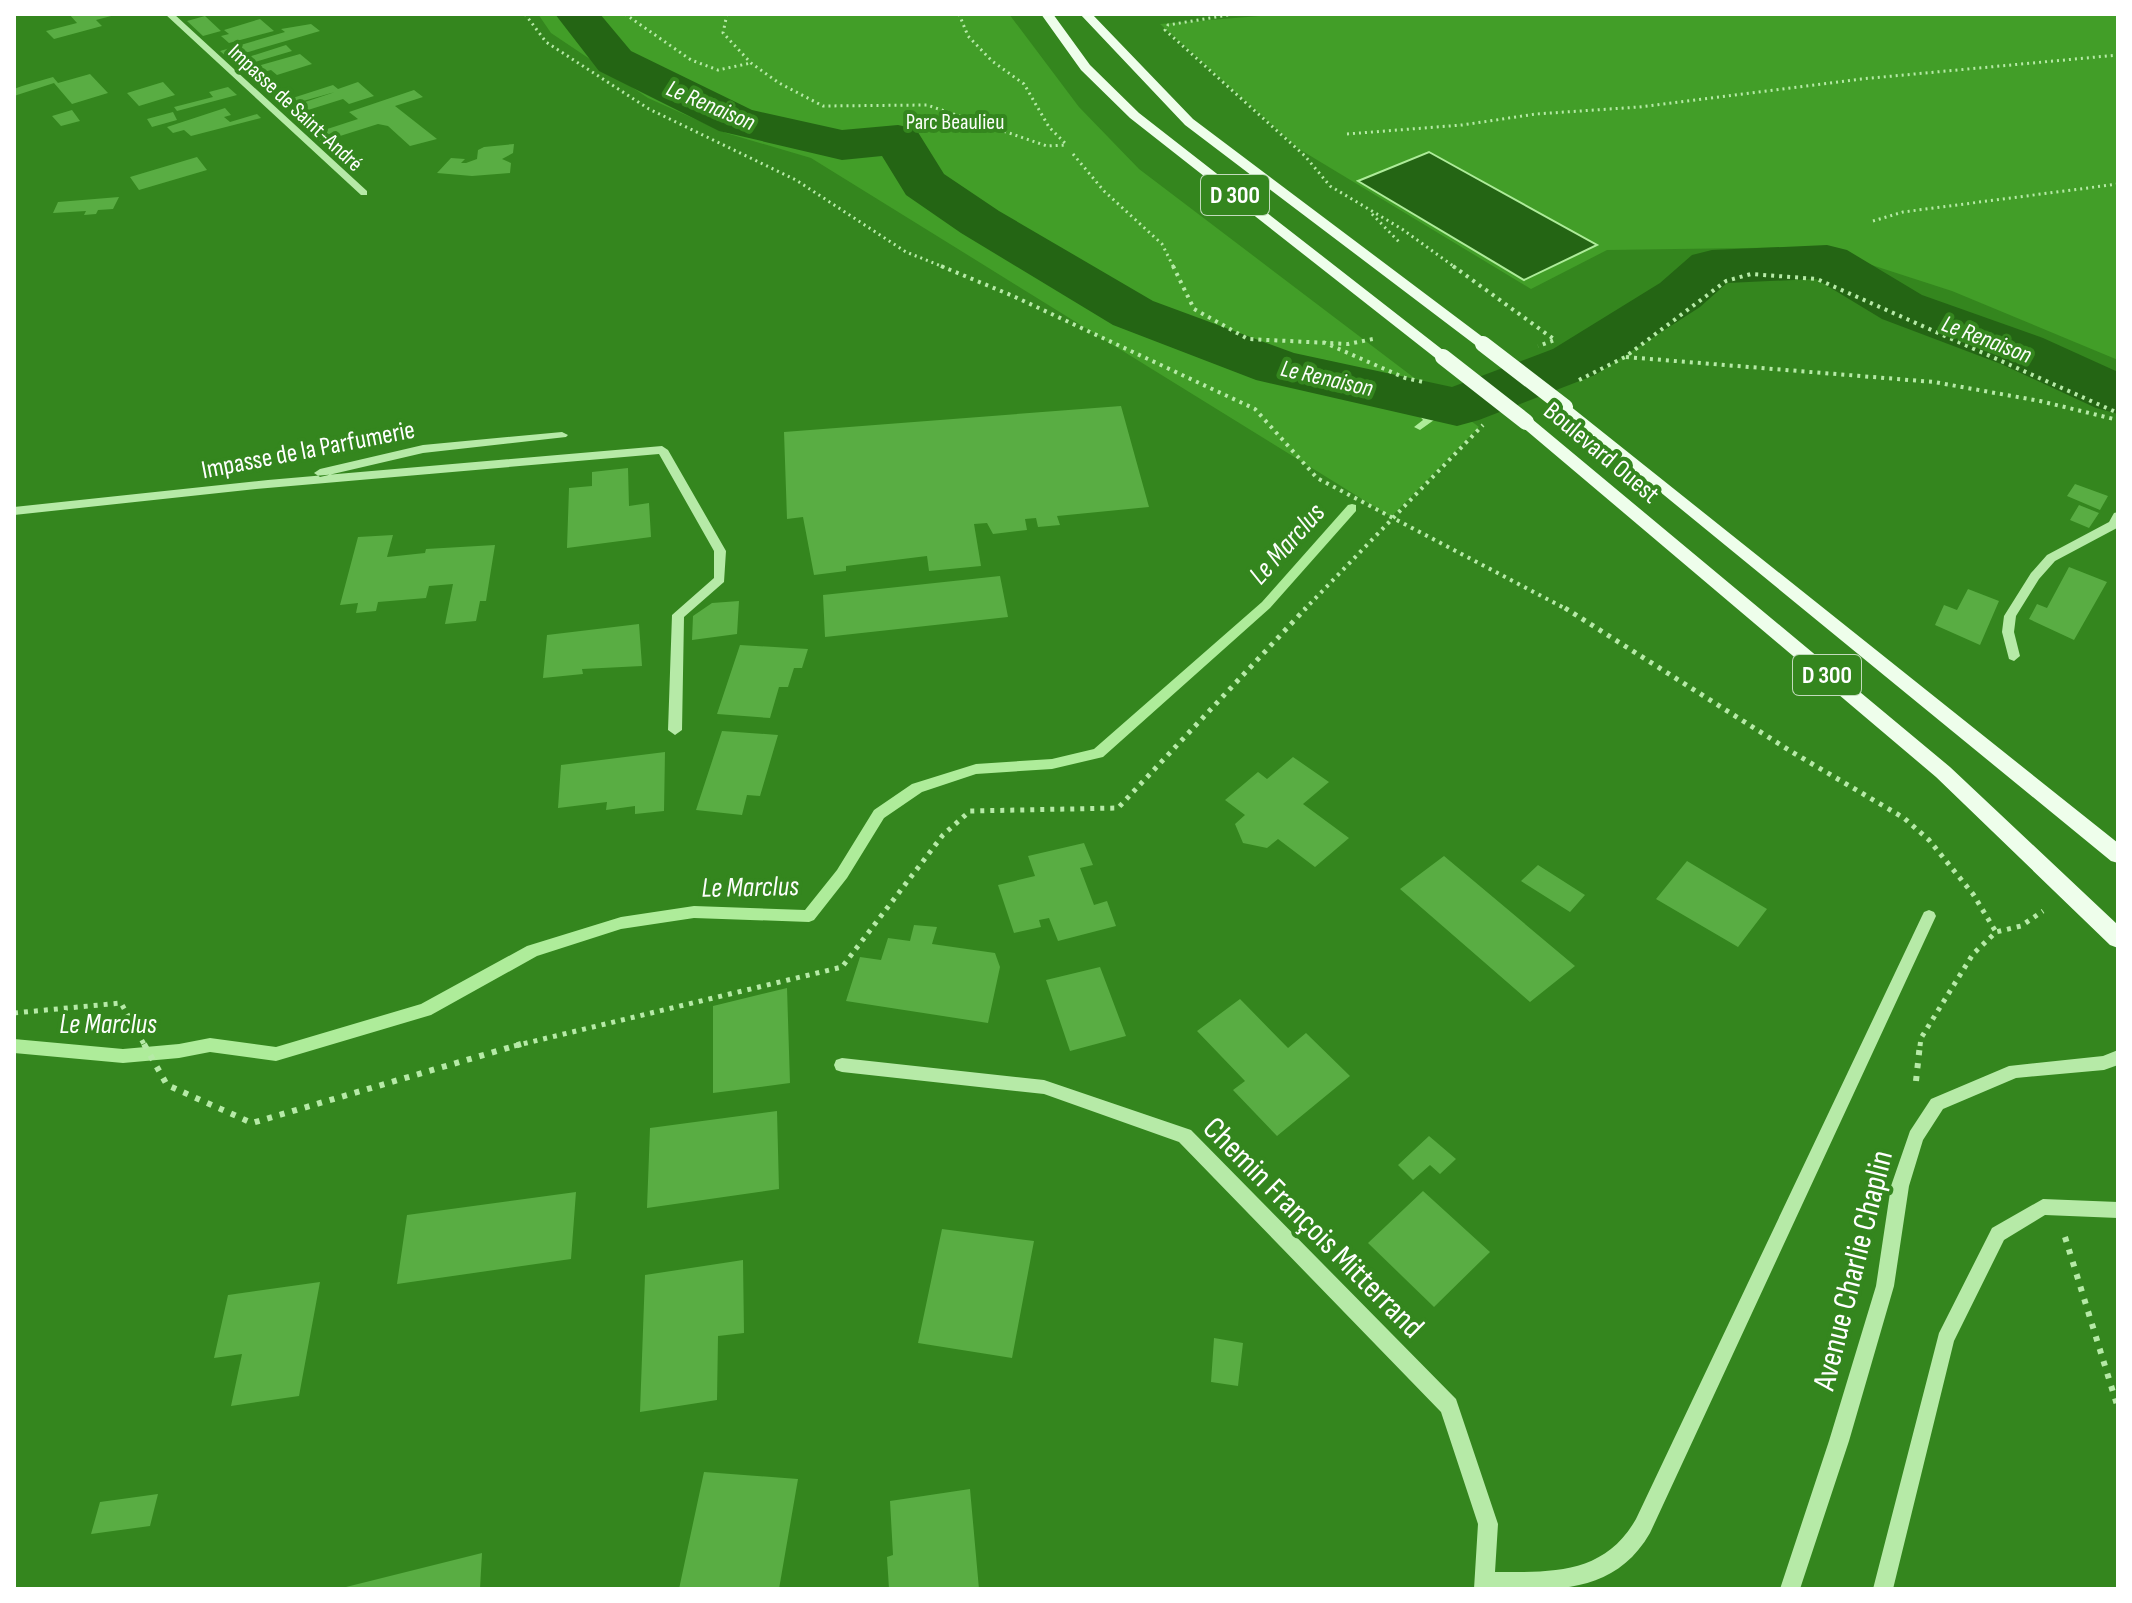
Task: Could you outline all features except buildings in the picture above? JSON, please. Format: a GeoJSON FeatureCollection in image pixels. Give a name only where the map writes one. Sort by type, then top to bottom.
{"type":"FeatureCollection","features":[{"type":"Feature","properties":{"kind":"main road","name":"Boulevard Ouest"},"geometry":{"type":"LineString","coordinates":[[1047,14],[1056,30],[1090,71],[1150,129],[1526,422],[1943,772],[2118,939]]}},
{"type":"Feature","properties":{"kind":"main road","name":"Boulevard Ouest"},"geometry":{"type":"LineString","coordinates":[[1086,14],[1189,122],[1565,407],[2118,855]]}},
{"type":"Feature","properties":{"kind":"street","name":"Impasse de Saint-André"},"geometry":{"type":"LineString","coordinates":[[169,14],[364,193]]}},
{"type":"Feature","properties":{"kind":"street","name":"Impasse de la Parfumerie"},"geometry":{"type":"LineString","coordinates":[[14,511],[259,486],[423,449],[562,435]]}},
{"type":"Feature","properties":{"kind":"street"},"geometry":{"type":"LineString","coordinates":[[259,486],[662,450],[720,551],[720,579],[678,615],[675,730]]}},
{"type":"Feature","properties":{"kind":"street"},"geometry":{"type":"LineString","coordinates":[[2014,656],[2008,632],[2010,616],[2035,576],[2051,558],[2113,525],[2118,516]]}},
{"type":"Feature","properties":{"kind":"street"},"geometry":{"type":"LineString","coordinates":[[1486,1585],[1550,1582],[1600,1570],[1628,1548],[1663,1484],[1929,916]]}},
{"type":"Feature","properties":{"kind":"street","name":"Avenue Charlie Chaplin"},"geometry":{"type":"LineString","coordinates":[[1790,1589],[1839,1441],[1885,1286],[1900,1186],[1916,1137],[1937,1104],[2015,1071],[2104,1063],[2118,1057]]}},
{"type":"Feature","properties":{"kind":"street","name":"Chemin François Mitterrand"},"geometry":{"type":"LineString","coordinates":[[842,1065],[1044,1087],[1185,1136],[1449,1406],[1488,1524],[1486,1585]]}},
{"type":"Feature","properties":{"kind":"street"},"geometry":{"type":"LineString","coordinates":[[1883,1589],[1945,1339],[1998,1234],[2043,1207],[2118,1210]]}},
{"type":"Feature","properties":{"kind":"path"},"geometry":{"type":"LineString","coordinates":[[525,14],[546,42],[649,109],[796,180],[906,252],[1027,302],[1255,409],[1317,478],[1548,597],[1792,752],[1904,818],[1929,840],[1973,894],[1996,932]]}},
{"type":"Feature","properties":{"kind":"path"},"geometry":{"type":"LineString","coordinates":[[625,14],[691,60],[718,70],[751,63]]}},
{"type":"Feature","properties":{"kind":"path"},"geometry":{"type":"LineString","coordinates":[[727,14],[723,33],[751,63],[779,83],[823,106],[927,105],[1047,146],[1067,145],[1049,127],[1024,84],[992,61],[968,36],[959,14]]}},
{"type":"Feature","properties":{"kind":"path"},"geometry":{"type":"LineString","coordinates":[[1347,134],[1462,125],[1536,114],[1639,107],[1861,79],[2118,55]]}},
{"type":"Feature","properties":{"kind":"path"},"geometry":{"type":"LineString","coordinates":[[1073,154],[1104,191],[1162,244],[1194,309],[1248,339],[1348,344],[1410,332]]}},
{"type":"Feature","properties":{"kind":"path"},"geometry":{"type":"LineString","coordinates":[[1873,221],[1903,212],[2118,184]]}},
{"type":"Feature","properties":{"kind":"path"},"geometry":{"type":"LineString","coordinates":[[1577,381],[1625,357],[1726,281],[1751,274],[1817,279],[2118,413]]}},
{"type":"Feature","properties":{"kind":"path"},"geometry":{"type":"LineString","coordinates":[[1625,357],[1934,382],[2040,401],[2118,420]]}},
{"type":"Feature","properties":{"kind":"path"},"geometry":{"type":"LineString","coordinates":[[14,1013],[121,1003],[167,1085],[252,1123],[518,1045],[842,967],[943,835],[970,811],[1118,808],[1391,517],[1479,427],[1493,420]]}},
{"type":"Feature","properties":{"kind":"path"},"geometry":{"type":"LineString","coordinates":[[1916,1081],[1921,1038],[1973,954],[1996,932],[2021,926],[2050,906]]}},
{"type":"Feature","properties":{"kind":"path"},"geometry":{"type":"LineString","coordinates":[[2043,1207],[2067,1240],[2118,1408]]}},
{"type":"Feature","properties":{"kind":"green space","name":"Parc Beaulieu"},"geometry":{"type":"Polygon","coordinates":[[[538,14],[1009,14],[1079,107],[1139,169],[1479,427],[1391,517],[811,158],[726,133],[648,98],[551,33],[538,14]]]}},
{"type":"Feature","properties":{"kind":"green space"},"geometry":{"type":"Polygon","coordinates":[[[1284,14],[2118,14],[2118,360],[1952,291],[1816,247],[1607,250],[1531,289],[1299,149],[1160,24],[1284,14]]]}},
{"type":"Feature","properties":{"kind":"shaded area"},"geometry":{"type":"Polygon","coordinates":[[[1429,152],[1597,245],[1524,280],[1358,181],[1429,152]]]}},
{"type":"Feature","properties":{"kind":"waterway","name":"Le Renaison"},"geometry":{"type":"LineString","coordinates":[[577,14],[615,61],[736,121],[842,145],[898,140],[924,184],[980,222],[1133,313],[1277,367],[1457,407],[1574,362],[1680,295],[1712,267],[1827,262],[1902,307],[2022,351],[2118,395]]}},
{"type":"Feature","properties":{"kind":"waterway","name":"Le Marclus"},"geometry":{"type":"LineString","coordinates":[[1408,396],[1429,420],[1420,427]]}},
{"type":"Feature","properties":{"kind":"waterway","name":"Le Marclus"},"geometry":{"type":"LineString","coordinates":[[14,1046],[123,1056],[210,1045],[276,1054],[425,1010],[532,951],[621,923],[694,912],[809,916],[842,874],[879,814],[917,788],[976,769],[1052,764],[1098,753],[1266,605],[1352,508]]}}]}
